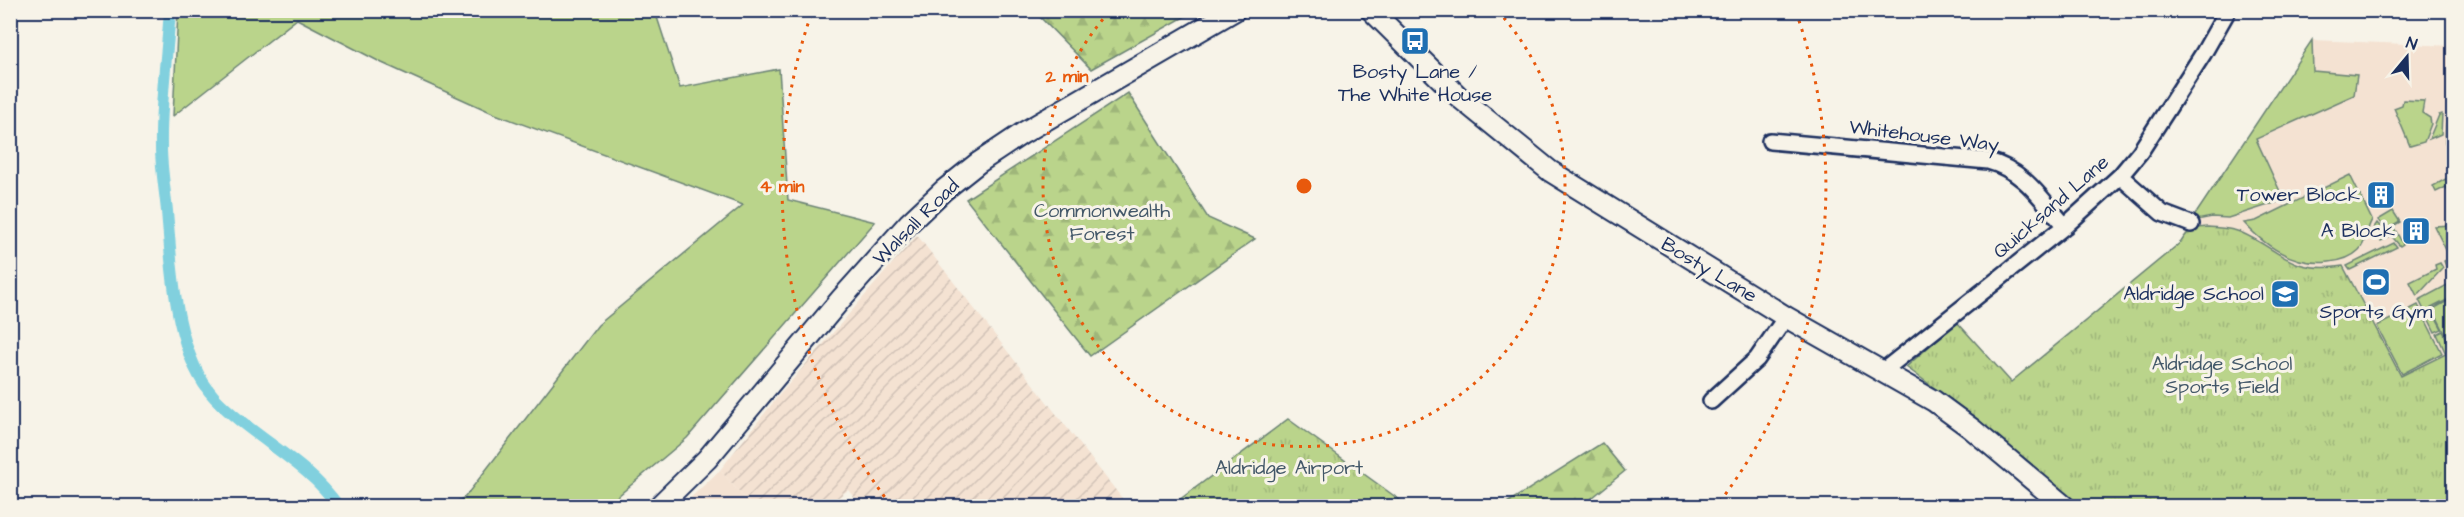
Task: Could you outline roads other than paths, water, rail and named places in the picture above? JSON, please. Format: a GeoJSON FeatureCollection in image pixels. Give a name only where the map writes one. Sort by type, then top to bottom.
{"type":"FeatureCollection","features":[{"type":"Feature","properties":{"kind":"main road","name":"Walsall Road"},"geometry":{"type":"LineString","coordinates":[[659,507],[707,459],[909,223],[944,190],[978,163],[1023,133],[1234,10]]}},
{"type":"Feature","properties":{"kind":"main road","name":"Bosty Lane"},"geometry":{"type":"LineString","coordinates":[[1371,10],[1461,98],[1550,171],[1786,317],[1934,401],[1972,429],[2064,507]]}},
{"type":"Feature","properties":{"kind":"street","name":"Quicksand Lane"},"geometry":{"type":"LineString","coordinates":[[1883,371],[2065,226],[2120,176],[2146,143],[2203,54],[2228,10]]}},
{"type":"Feature","properties":{"kind":"street","name":"Whitehouse Way"},"geometry":{"type":"LineString","coordinates":[[1770,141],[1787,149],[1988,161],[2003,165],[2022,177],[2065,226]]}},
{"type":"Feature","properties":{"kind":"street"},"geometry":{"type":"LineString","coordinates":[[2120,176],[2162,213],[2191,224]]}},
{"type":"Feature","properties":{"kind":"street"},"geometry":{"type":"LineString","coordinates":[[1711,401],[1757,359],[1786,317]]}},
{"type":"Feature","properties":{"kind":"waterway"},"geometry":{"type":"LineString","coordinates":[[170,10],[161,155],[174,284],[183,335],[201,380],[215,398],[311,476],[338,506]]}},
{"type":"Feature","properties":{"kind":"place","name":"Bosty Lane / The White House"},"geometry":{"type":"Point","coordinates":[1415,41]}},
{"type":"Feature","properties":{"kind":"place","name":"Tower Block"},"geometry":{"type":"Point","coordinates":[2381,195]}},
{"type":"Feature","properties":{"kind":"place","name":"A Block"},"geometry":{"type":"Point","coordinates":[2416,231]}},
{"type":"Feature","properties":{"kind":"place","name":"Sports Gym"},"geometry":{"type":"Point","coordinates":[2376,282]}},
{"type":"Feature","properties":{"kind":"place","name":"Aldridge School"},"geometry":{"type":"Point","coordinates":[2285,294]}},
{"type":"Feature","properties":{"kind":"park label","name":"Commonwealth Forest"},"geometry":{"type":"Point","coordinates":[1102,222]}},
{"type":"Feature","properties":{"kind":"park label","name":"Aldridge School Sports Field"},"geometry":{"type":"Point","coordinates":[2222,376]}},
{"type":"Feature","properties":{"kind":"park label","name":"Aldridge Airport"},"geometry":{"type":"Point","coordinates":[1289,468]}}]}
